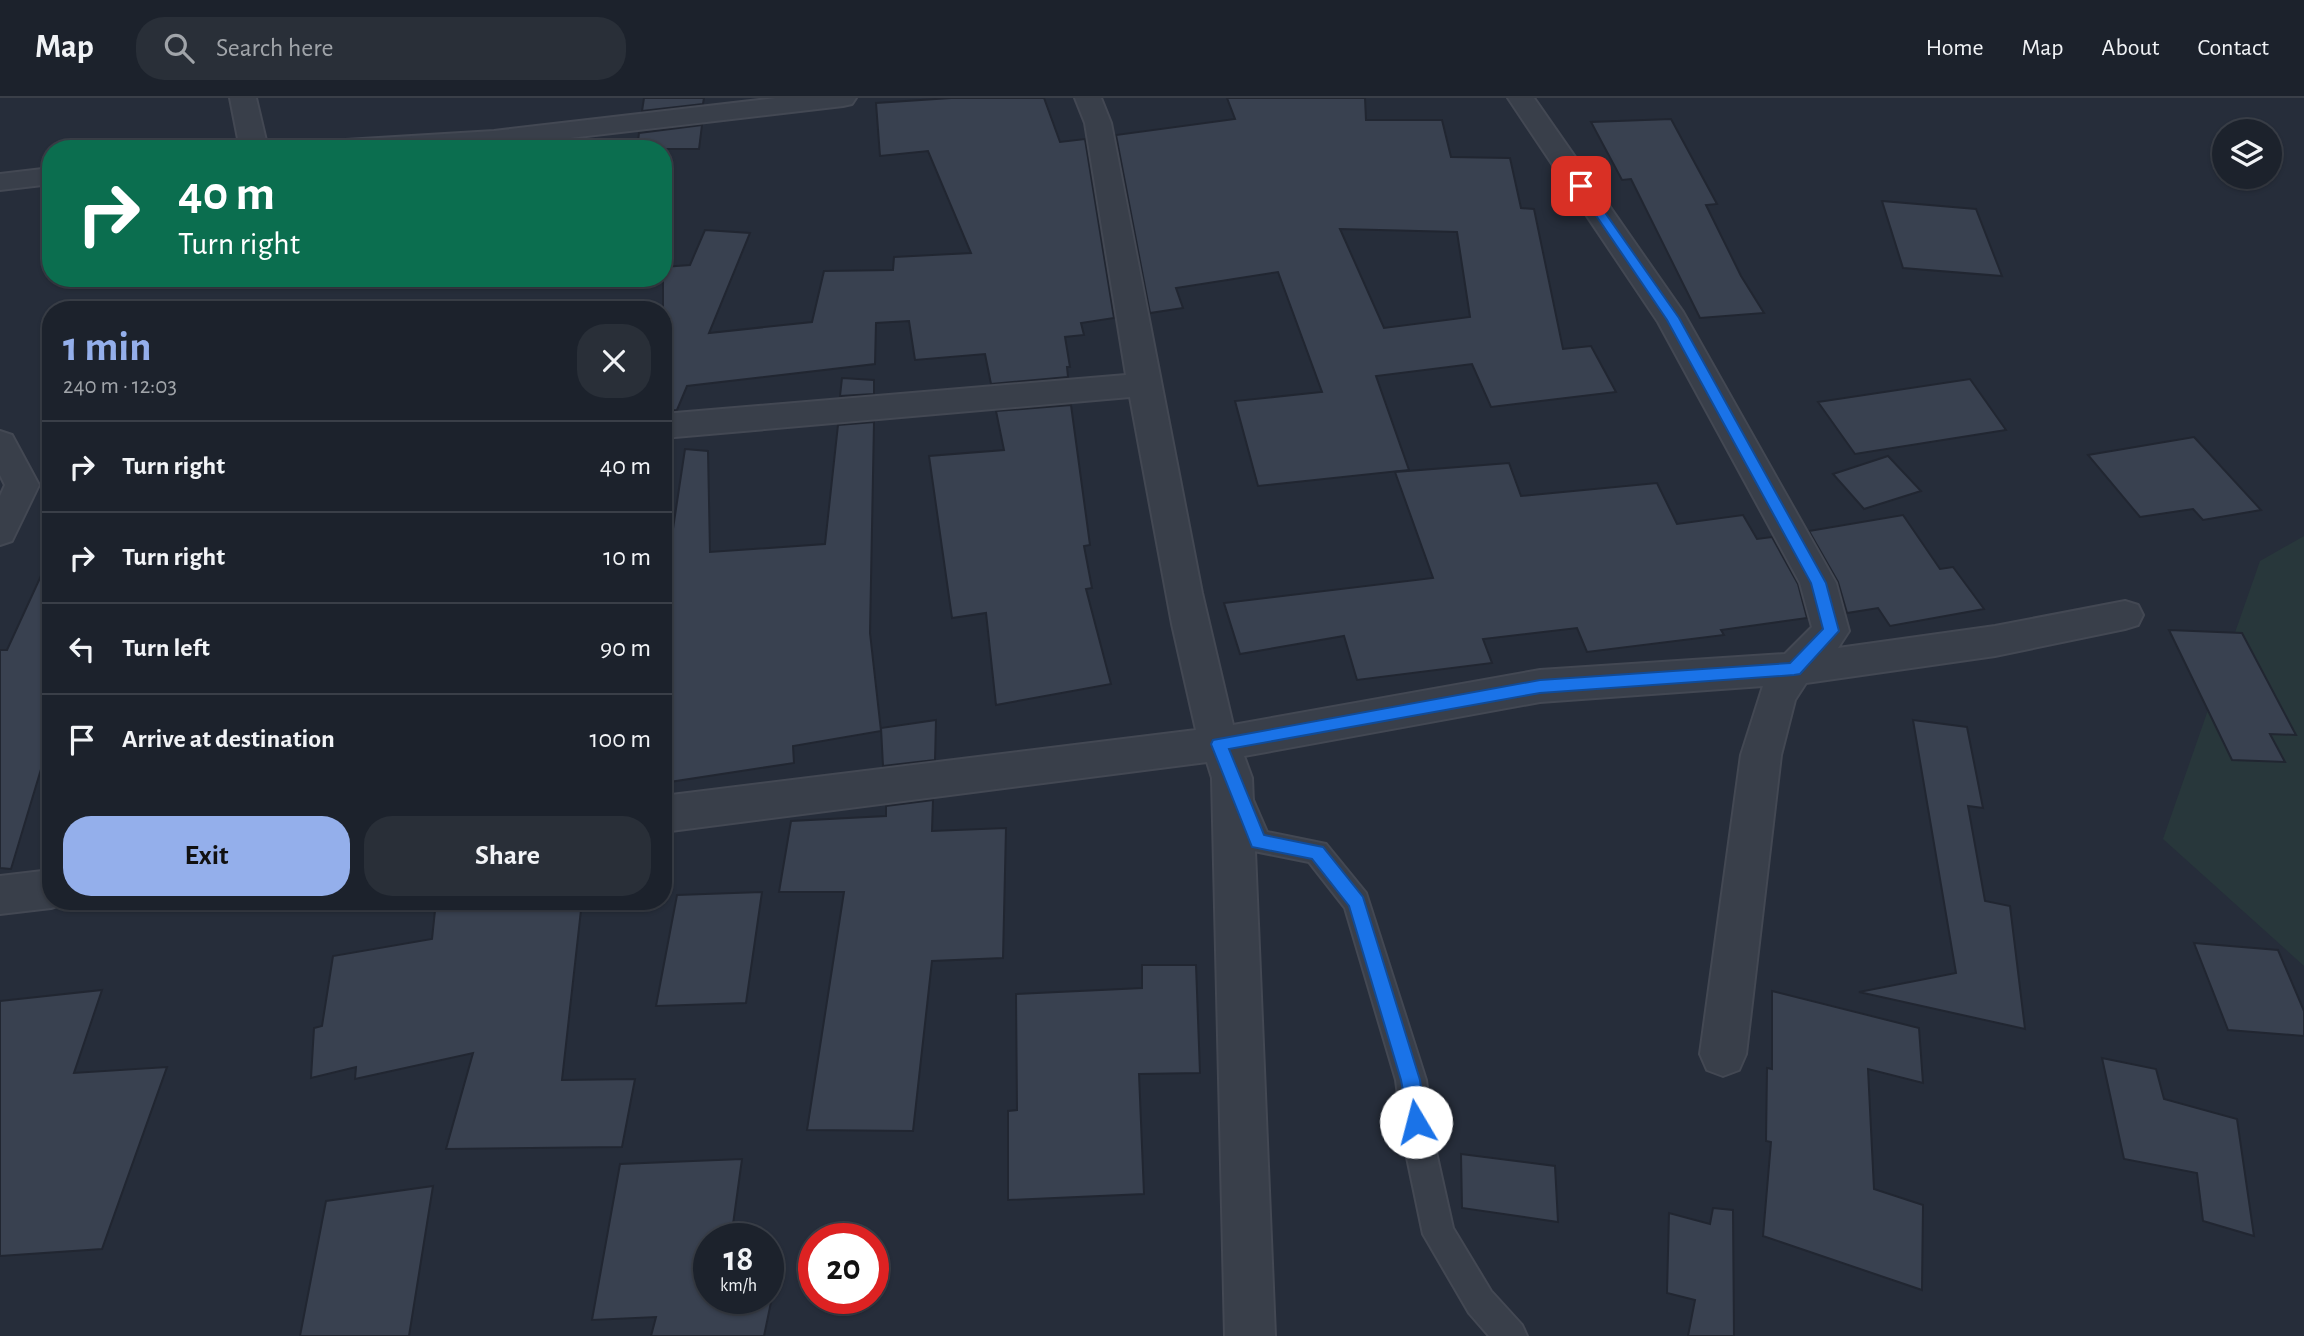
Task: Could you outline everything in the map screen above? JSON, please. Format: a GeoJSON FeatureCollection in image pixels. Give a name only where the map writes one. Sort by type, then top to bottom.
{"type":"FeatureCollection","features":[{"type":"Feature","properties":{"kind":"street"},"geometry":{"type":"LineString","coordinates":[[243,98],[252,140]]}},
{"type":"Feature","properties":{"kind":"street"},"geometry":{"type":"LineString","coordinates":[[478,140],[742,105],[843,98]]}},
{"type":"Feature","properties":{"kind":"street"},"geometry":{"type":"LineString","coordinates":[[1088,98],[1098,122],[1143,385],[1194,643],[1225,761],[1250,1336]]}},
{"type":"Feature","properties":{"kind":"street"},"geometry":{"type":"LineString","coordinates":[[1521,98],[1672,318],[1818,583],[1831,631],[1794,669],[1777,697],[1761,755],[1723,1054]]}},
{"type":"Feature","properties":{"kind":"street"},"geometry":{"type":"LineString","coordinates":[[0,184],[42,177]]}},
{"type":"Feature","properties":{"kind":"street"},"geometry":{"type":"LineString","coordinates":[[672,425],[1143,385]]}},
{"type":"Feature","properties":{"kind":"street"},"geometry":{"type":"LineString","coordinates":[[0,443],[36,484],[0,532]]}},
{"type":"Feature","properties":{"kind":"street"},"geometry":{"type":"LineString","coordinates":[[672,813],[1225,761],[1540,686],[1794,669],[1996,641],[2125,615]]}},
{"type":"Feature","properties":{"kind":"street"},"geometry":{"type":"LineString","coordinates":[[0,895],[42,890]]}},
{"type":"Feature","properties":{"kind":"lane"},"geometry":{"type":"LineString","coordinates":[[1225,761],[1258,842],[1317,852],[1357,902],[1411,1080],[1419,1143],[1439,1234],[1480,1302],[1511,1336]]}},
{"type":"Feature","properties":{"kind":"shaded area"},"geometry":{"type":"Polygon","coordinates":[[[2304,536],[2304,966],[2163,839],[2260,561],[2304,536]]]}},
{"type":"Feature","properties":{"kind":"building"},"geometry":{"type":"Polygon","coordinates":[[[644,98],[704,98],[703,104],[642,111],[644,98]]]}},
{"type":"Feature","properties":{"kind":"building"},"geometry":{"type":"Polygon","coordinates":[[[951,98],[1044,98],[1060,142],[1085,139],[1114,318],[1081,323],[1084,335],[1065,337],[1070,367],[1067,367],[1068,377],[991,384],[985,354],[915,360],[909,321],[876,323],[875,364],[687,386],[677,410],[672,410],[672,301],[663,301],[663,287],[672,287],[672,266],[690,265],[705,230],[750,233],[709,333],[812,322],[824,271],[893,270],[894,257],[971,253],[928,151],[880,156],[876,103],[951,98]]]}},
{"type":"Feature","properties":{"kind":"building"},"geometry":{"type":"Polygon","coordinates":[[[1227,98],[1365,98],[1366,120],[1442,120],[1451,157],[1510,158],[1521,208],[1534,209],[1563,349],[1591,346],[1616,392],[1491,407],[1472,364],[1376,376],[1409,470],[1258,486],[1235,401],[1322,392],[1278,272],[1176,288],[1183,308],[1150,313],[1116,135],[1235,119],[1227,98]],[[1340,229],[1384,328],[1470,317],[1457,232],[1340,229]]]}},
{"type":"Feature","properties":{"kind":"building"},"geometry":{"type":"Polygon","coordinates":[[[1671,119],[1717,204],[1706,205],[1741,276],[1764,313],[1700,318],[1631,179],[1622,180],[1591,122],[1671,119]]]}},
{"type":"Feature","properties":{"kind":"building"},"geometry":{"type":"Polygon","coordinates":[[[702,125],[699,149],[672,149],[672,140],[638,140],[639,133],[702,125]]]}},
{"type":"Feature","properties":{"kind":"building"},"geometry":{"type":"Polygon","coordinates":[[[1882,201],[1976,209],[2002,276],[1903,268],[1882,201]]]}},
{"type":"Feature","properties":{"kind":"building"},"geometry":{"type":"Polygon","coordinates":[[[842,378],[874,380],[874,394],[840,396],[842,378]]]}},
{"type":"Feature","properties":{"kind":"building"},"geometry":{"type":"Polygon","coordinates":[[[1970,379],[2006,430],[1855,454],[1818,402],[1970,379]]]}},
{"type":"Feature","properties":{"kind":"building"},"geometry":{"type":"Polygon","coordinates":[[[1071,405],[1090,545],[1084,546],[1092,588],[1086,589],[1111,684],[996,705],[986,613],[952,618],[929,456],[1004,450],[996,411],[1071,405]]]}},
{"type":"Feature","properties":{"kind":"building"},"geometry":{"type":"Polygon","coordinates":[[[874,422],[870,633],[881,731],[793,746],[794,763],[672,782],[672,535],[685,449],[708,451],[710,552],[825,544],[838,425],[874,422]]]}},
{"type":"Feature","properties":{"kind":"building"},"geometry":{"type":"Polygon","coordinates":[[[2194,437],[2261,510],[2203,520],[2193,509],[2140,517],[2088,455],[2194,437]]]}},
{"type":"Feature","properties":{"kind":"building"},"geometry":{"type":"Polygon","coordinates":[[[1888,456],[1921,491],[1864,509],[1833,474],[1888,456]]]}},
{"type":"Feature","properties":{"kind":"building"},"geometry":{"type":"Polygon","coordinates":[[[1509,463],[1521,496],[1657,483],[1677,524],[1743,515],[1757,539],[1772,537],[1798,584],[1807,618],[1721,630],[1724,635],[1587,652],[1577,628],[1483,639],[1492,663],[1357,680],[1344,636],[1240,654],[1224,603],[1433,578],[1395,472],[1509,463]]]}},
{"type":"Feature","properties":{"kind":"building"},"geometry":{"type":"Polygon","coordinates":[[[1903,515],[1940,569],[1953,567],[1984,609],[1890,626],[1878,608],[1847,613],[1838,582],[1809,531],[1903,515]]]}},
{"type":"Feature","properties":{"kind":"building"},"geometry":{"type":"Polygon","coordinates":[[[42,574],[42,766],[11,869],[0,868],[0,650],[7,650],[42,574]]]}},
{"type":"Feature","properties":{"kind":"building"},"geometry":{"type":"Polygon","coordinates":[[[2169,630],[2242,633],[2296,735],[2270,734],[2285,762],[2232,760],[2169,630]]]}},
{"type":"Feature","properties":{"kind":"building"},"geometry":{"type":"Polygon","coordinates":[[[936,720],[935,760],[883,766],[881,728],[936,720]]]}},
{"type":"Feature","properties":{"kind":"building"},"geometry":{"type":"Polygon","coordinates":[[[1913,720],[1967,727],[1983,808],[1968,806],[1985,901],[2010,906],[2025,1029],[1859,992],[1956,973],[1913,720]]]}},
{"type":"Feature","properties":{"kind":"building"},"geometry":{"type":"Polygon","coordinates":[[[933,800],[932,831],[1006,828],[1003,958],[932,961],[913,1131],[807,1130],[844,892],[779,892],[791,821],[886,816],[886,806],[933,800]]]}},
{"type":"Feature","properties":{"kind":"building"},"geometry":{"type":"Polygon","coordinates":[[[762,892],[746,1003],[656,1006],[677,895],[762,892]]]}},
{"type":"Feature","properties":{"kind":"building"},"geometry":{"type":"Polygon","coordinates":[[[435,910],[581,910],[562,1080],[635,1079],[622,1147],[446,1149],[473,1053],[355,1079],[356,1067],[311,1078],[314,1028],[322,1026],[333,956],[432,939],[435,910]]]}},
{"type":"Feature","properties":{"kind":"building"},"geometry":{"type":"Polygon","coordinates":[[[2194,943],[2278,950],[2304,1011],[2304,1036],[2228,1030],[2194,943]]]}},
{"type":"Feature","properties":{"kind":"building"},"geometry":{"type":"Polygon","coordinates":[[[1142,965],[1196,965],[1200,1073],[1139,1074],[1144,1194],[1008,1200],[1008,1111],[1017,1110],[1016,994],[1142,988],[1142,965]]]}},
{"type":"Feature","properties":{"kind":"building"},"geometry":{"type":"Polygon","coordinates":[[[102,990],[74,1073],[167,1067],[102,1249],[0,1256],[0,1001],[102,990]]]}},
{"type":"Feature","properties":{"kind":"building"},"geometry":{"type":"Polygon","coordinates":[[[1772,991],[1919,1028],[1923,1083],[1868,1069],[1874,1189],[1923,1205],[1922,1290],[1763,1236],[1771,1142],[1766,1141],[1767,1068],[1772,1069],[1772,991]]]}},
{"type":"Feature","properties":{"kind":"building"},"geometry":{"type":"Polygon","coordinates":[[[2102,1058],[2156,1069],[2164,1099],[2237,1119],[2254,1236],[2203,1221],[2197,1173],[2124,1159],[2102,1058]]]}},
{"type":"Feature","properties":{"kind":"building"},"geometry":{"type":"Polygon","coordinates":[[[1461,1154],[1555,1166],[1558,1222],[1462,1208],[1461,1154]]]}},
{"type":"Feature","properties":{"kind":"building"},"geometry":{"type":"Polygon","coordinates":[[[742,1159],[733,1223],[693,1223],[693,1314],[769,1314],[764,1336],[651,1336],[656,1317],[592,1320],[620,1164],[742,1159]]]}},
{"type":"Feature","properties":{"kind":"building"},"geometry":{"type":"Polygon","coordinates":[[[433,1186],[409,1336],[300,1336],[326,1201],[433,1186]]]}},
{"type":"Feature","properties":{"kind":"building"},"geometry":{"type":"Polygon","coordinates":[[[1713,1208],[1733,1210],[1734,1336],[1688,1336],[1695,1300],[1667,1293],[1669,1213],[1710,1224],[1713,1208]]]}},
{"type":"Feature","properties":{"kind":"route"},"geometry":{"type":"LineString","coordinates":[[1416,1122],[1411,1080],[1357,902],[1317,852],[1258,842],[1219,744],[1540,686],[1794,669],[1831,631],[1818,583],[1672,318],[1581,186]]}}]}
